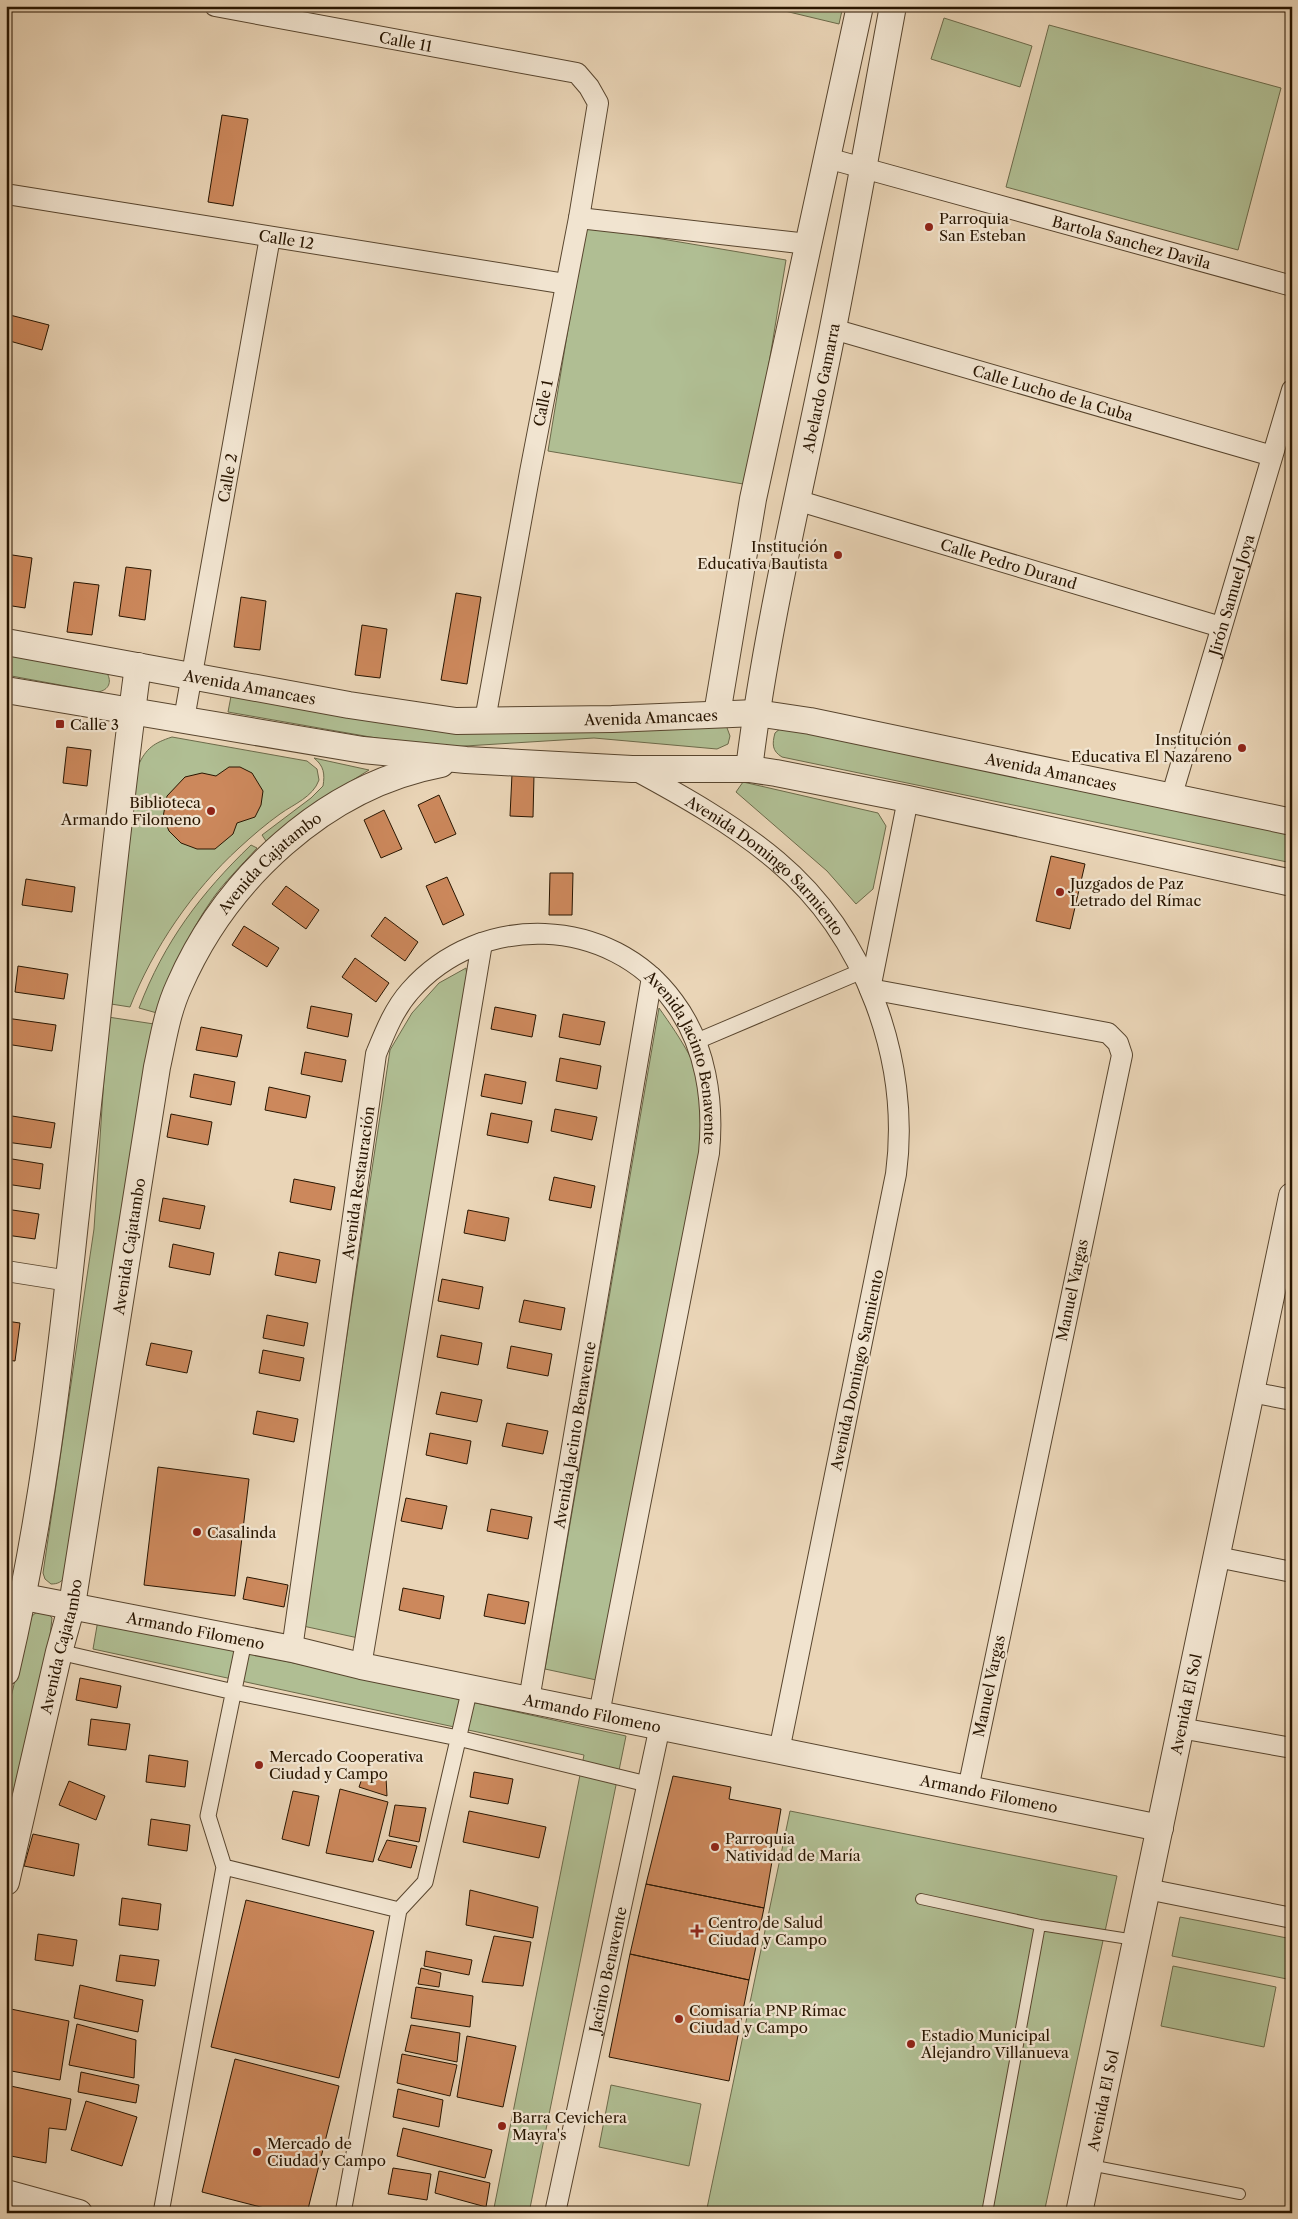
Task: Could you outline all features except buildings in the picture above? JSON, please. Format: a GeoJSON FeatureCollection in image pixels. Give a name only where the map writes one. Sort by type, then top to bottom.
{"type":"FeatureCollection","features":[{"type":"Feature","properties":{"kind":"street","name":"Calle 11"},"geometry":{"type":"LineString","coordinates":[[216,6],[577,73],[589,87]]}},
{"type":"Feature","properties":{"kind":"street"},"geometry":{"type":"LineString","coordinates":[[717,714],[753,499],[860,6]]}},
{"type":"Feature","properties":{"kind":"street","name":"Abelardo Gamarra"},"geometry":{"type":"LineString","coordinates":[[749,769],[756,713],[796,500],[833,329],[893,6]]}},
{"type":"Feature","properties":{"kind":"street","name":"Calle 1"},"geometry":{"type":"LineString","coordinates":[[485,720],[580,218],[598,103],[589,87]]}},
{"type":"Feature","properties":{"kind":"street","name":"Bartola Sanchez Davila"},"geometry":{"type":"LineString","coordinates":[[827,158],[1292,286]]}},
{"type":"Feature","properties":{"kind":"street","name":"Calle 12"},"geometry":{"type":"LineString","coordinates":[[6,194],[566,284]]}},
{"type":"Feature","properties":{"kind":"street"},"geometry":{"type":"LineString","coordinates":[[580,218],[808,244]]}},
{"type":"Feature","properties":{"kind":"street","name":"Calle 2"},"geometry":{"type":"LineString","coordinates":[[184,719],[270,237]]}},
{"type":"Feature","properties":{"kind":"street","name":"Calle Lucho de la Cuba"},"geometry":{"type":"LineString","coordinates":[[833,329],[1272,456]]}},
{"type":"Feature","properties":{"kind":"street","name":"Jirón Samuel Joya"},"geometry":{"type":"LineString","coordinates":[[1171,798],[1292,390]]}},
{"type":"Feature","properties":{"kind":"street","name":"Calle Pedro Durand"},"geometry":{"type":"LineString","coordinates":[[796,500],[1221,627]]}},
{"type":"Feature","properties":{"kind":"street","name":"Avenida Amancaes"},"geometry":{"type":"LineString","coordinates":[[6,642],[348,705],[446,720],[612,719],[756,713],[810,721],[1292,822]]}},
{"type":"Feature","properties":{"kind":"street"},"geometry":{"type":"LineString","coordinates":[[6,1672],[24,1597],[43,1489],[69,1281],[138,666]]}},
{"type":"Feature","properties":{"kind":"street"},"geometry":{"type":"LineString","coordinates":[[6,690],[363,750],[466,760],[632,769],[749,769],[908,799],[1292,883]]}},
{"type":"Feature","properties":{"kind":"street","name":"Avenida Cajatambo"},"geometry":{"type":"LineString","coordinates":[[6,1882],[59,1652],[72,1605],[157,1067],[167,1023],[178,988],[196,949],[244,882],[314,819],[356,794],[393,778],[428,766],[466,760]]}},
{"type":"Feature","properties":{"kind":"street","name":"Avenida Domingo Sarmiento"},"geometry":{"type":"LineString","coordinates":[[632,769],[724,822],[778,862],[803,886],[827,916],[862,971],[870,989],[894,1065],[899,1105],[900,1142],[888,1218],[780,1751]]}},
{"type":"Feature","properties":{"kind":"street","name":"Avenida Domingo Sarmiento"},"geometry":{"type":"LineString","coordinates":[[870,989],[908,799]]}},
{"type":"Feature","properties":{"kind":"street","name":"Avenida Restauración"},"geometry":{"type":"LineString","coordinates":[[292,1649],[376,1054],[389,1021],[409,991],[436,967],[466,948],[500,937],[532,932],[565,935],[596,943],[626,957],[652,977]]}},
{"type":"Feature","properties":{"kind":"street"},"geometry":{"type":"LineString","coordinates":[[361,1666],[482,943]]}},
{"type":"Feature","properties":{"kind":"street"},"geometry":{"type":"LineString","coordinates":[[695,1042],[862,971]]}},
{"type":"Feature","properties":{"kind":"street","name":"Avenida Jacinto Benavente"},"geometry":{"type":"LineString","coordinates":[[599,1714],[709,1154],[712,1126],[710,1097],[702,1060],[691,1029],[674,1001],[652,977]]}},
{"type":"Feature","properties":{"kind":"street","name":"Avenida Jacinto Benavente"},"geometry":{"type":"LineString","coordinates":[[529,1700],[652,977]]}},
{"type":"Feature","properties":{"kind":"street","name":"Manuel Vargas"},"geometry":{"type":"LineString","coordinates":[[870,989],[1108,1033],[1118,1043],[1122,1055],[968,1789]]}},
{"type":"Feature","properties":{"kind":"street","name":"Avenida El Sol"},"geometry":{"type":"LineString","coordinates":[[1079,2213],[1251,1392],[1288,1235],[1292,1196]]}},
{"type":"Feature","properties":{"kind":"street"},"geometry":{"type":"LineString","coordinates":[[6,1271],[69,1281]]}},
{"type":"Feature","properties":{"kind":"street"},"geometry":{"type":"LineString","coordinates":[[1251,1392],[1292,1400]]}},
{"type":"Feature","properties":{"kind":"street"},"geometry":{"type":"LineString","coordinates":[[1217,1557],[1292,1572]]}},
{"type":"Feature","properties":{"kind":"street","name":"Armando Filomeno"},"geometry":{"type":"LineString","coordinates":[[24,1597],[292,1649],[361,1666],[1160,1828]]}},
{"type":"Feature","properties":{"kind":"street"},"geometry":{"type":"LineString","coordinates":[[162,2213],[224,1867],[208,1816],[244,1641]]}},
{"type":"Feature","properties":{"kind":"street"},"geometry":{"type":"LineString","coordinates":[[59,1652],[234,1692],[458,1738],[647,1784]]}},
{"type":"Feature","properties":{"kind":"street"},"geometry":{"type":"LineString","coordinates":[[343,2213],[399,1910],[425,1882],[470,1688]]}},
{"type":"Feature","properties":{"kind":"street","name":"Jacinto Benavente"},"geometry":{"type":"LineString","coordinates":[[555,2213],[660,1726]]}},
{"type":"Feature","properties":{"kind":"street"},"geometry":{"type":"LineString","coordinates":[[1180,1728],[1292,1748]]}},
{"type":"Feature","properties":{"kind":"street"},"geometry":{"type":"LineString","coordinates":[[224,1867],[399,1910]]}},
{"type":"Feature","properties":{"kind":"street"},"geometry":{"type":"LineString","coordinates":[[1147,1889],[1292,1918]]}},
{"type":"Feature","properties":{"kind":"street"},"geometry":{"type":"LineString","coordinates":[[6,2194],[80,2213]]}},
{"type":"Feature","properties":{"kind":"lane"},"geometry":{"type":"LineString","coordinates":[[921,1899],[1040,1925],[1136,1940]]}},
{"type":"Feature","properties":{"kind":"lane"},"geometry":{"type":"LineString","coordinates":[[987,2213],[1040,1925]]}},
{"type":"Feature","properties":{"kind":"lane"},"geometry":{"type":"LineString","coordinates":[[1089,2165],[1240,2194]]}},
{"type":"Feature","properties":{"kind":"green space"},"geometry":{"type":"Polygon","coordinates":[[[764,6],[843,6],[839,24],[764,6]]]}},
{"type":"Feature","properties":{"kind":"green space"},"geometry":{"type":"Polygon","coordinates":[[[944,18],[1032,46],[1020,87],[931,59],[944,18]]]}},
{"type":"Feature","properties":{"kind":"green space"},"geometry":{"type":"Polygon","coordinates":[[[1049,25],[1281,88],[1238,250],[1006,187],[1049,25]]]}},
{"type":"Feature","properties":{"kind":"green space"},"geometry":{"type":"Polygon","coordinates":[[[585,226],[786,260],[749,485],[548,451],[585,226]]]}},
{"type":"Feature","properties":{"kind":"green space"},"geometry":{"type":"Polygon","coordinates":[[[6,651],[107,673],[109,682],[105,689],[98,692],[6,675],[6,651]]]}},
{"type":"Feature","properties":{"kind":"green space"},"geometry":{"type":"Polygon","coordinates":[[[232,691],[393,721],[726,725],[730,736],[728,744],[717,749],[594,738],[433,748],[228,712],[232,691]]]}},
{"type":"Feature","properties":{"kind":"green space"},"geometry":{"type":"Polygon","coordinates":[[[781,728],[1292,834],[1292,863],[782,757],[776,752],[773,744],[775,733],[781,728]]]}},
{"type":"Feature","properties":{"kind":"green space"},"geometry":{"type":"Polygon","coordinates":[[[172,737],[307,761],[317,769],[319,780],[308,796],[280,814],[239,848],[222,864],[190,901],[150,963],[130,1007],[111,1004],[138,766],[151,747],[172,737]]]}},
{"type":"Feature","properties":{"kind":"green space"},"geometry":{"type":"Polygon","coordinates":[[[314,758],[369,770],[300,813],[266,841],[262,835],[311,798],[323,786],[323,770],[314,758]]]}},
{"type":"Feature","properties":{"kind":"green space"},"geometry":{"type":"Polygon","coordinates":[[[743,782],[878,813],[886,826],[873,889],[856,904],[827,871],[736,792],[743,782]]]}},
{"type":"Feature","properties":{"kind":"green space"},"geometry":{"type":"Polygon","coordinates":[[[251,845],[257,848],[216,894],[202,914],[168,984],[157,1013],[139,1008],[160,961],[172,940],[200,900],[251,845]]]}},
{"type":"Feature","properties":{"kind":"green space"},"geometry":{"type":"Polygon","coordinates":[[[466,968],[470,1003],[363,1639],[303,1626],[390,1050],[412,1013],[439,983],[466,968]]]}},
{"type":"Feature","properties":{"kind":"green space"},"geometry":{"type":"Polygon","coordinates":[[[659,1008],[695,1067],[709,1107],[601,1681],[545,1669],[659,1008]]]}},
{"type":"Feature","properties":{"kind":"green space"},"geometry":{"type":"Polygon","coordinates":[[[108,1017],[154,1024],[65,1576],[60,1582],[51,1584],[45,1579],[43,1573],[94,1229],[108,1017]]]}},
{"type":"Feature","properties":{"kind":"green space"},"geometry":{"type":"Polygon","coordinates":[[[38,1611],[46,1611],[52,1618],[50,1636],[6,1838],[6,1718],[27,1630],[32,1616],[38,1611]]]}},
{"type":"Feature","properties":{"kind":"green space"},"geometry":{"type":"Polygon","coordinates":[[[98,1620],[626,1736],[529,2213],[493,2213],[584,1755],[93,1649],[98,1620]]]}},
{"type":"Feature","properties":{"kind":"green space","name":"Estadio Municipal Alejandro Villanueva"},"geometry":{"type":"Polygon","coordinates":[[[790,1811],[1117,1876],[1044,2213],[706,2213],[790,1811]]]}},
{"type":"Feature","properties":{"kind":"green space"},"geometry":{"type":"Polygon","coordinates":[[[1180,1917],[1292,1939],[1292,1980],[1172,1956],[1180,1917]]]}},
{"type":"Feature","properties":{"kind":"green space"},"geometry":{"type":"Polygon","coordinates":[[[1173,1966],[1276,1987],[1264,2047],[1161,2026],[1173,1966]]]}},
{"type":"Feature","properties":{"kind":"green space"},"geometry":{"type":"Polygon","coordinates":[[[611,2085],[701,2104],[689,2166],[599,2147],[611,2085]]]}},
{"type":"Feature","properties":{"kind":"place","name":"Parroquia San Esteban"},"geometry":{"type":"Point","coordinates":[929,227]}},
{"type":"Feature","properties":{"kind":"place","name":"Institución Educativa Bautista"},"geometry":{"type":"Point","coordinates":[838,555]}},
{"type":"Feature","properties":{"kind":"place","name":"Calle 3"},"geometry":{"type":"Point","coordinates":[60,724]}},
{"type":"Feature","properties":{"kind":"place","name":"Institución Educativa El Nazareno"},"geometry":{"type":"Point","coordinates":[1242,748]}},
{"type":"Feature","properties":{"kind":"place","name":"Biblioteca Armando Filomeno"},"geometry":{"type":"Point","coordinates":[211,811]}},
{"type":"Feature","properties":{"kind":"place","name":"Juzgados de Paz Letrado del Rímac"},"geometry":{"type":"Point","coordinates":[1060,892]}},
{"type":"Feature","properties":{"kind":"place","name":"Casalinda"},"geometry":{"type":"Point","coordinates":[197,1532]}},
{"type":"Feature","properties":{"kind":"place","name":"Mercado Cooperativa Ciudad y Campo"},"geometry":{"type":"Point","coordinates":[259,1765]}},
{"type":"Feature","properties":{"kind":"place","name":"Parroquia Natividad de María"},"geometry":{"type":"Point","coordinates":[715,1847]}},
{"type":"Feature","properties":{"kind":"place","name":"Centro de Salud Ciudad y Campo"},"geometry":{"type":"Point","coordinates":[697,1931]}},
{"type":"Feature","properties":{"kind":"place","name":"Comisaría PNP Rímac Ciudad y Campo"},"geometry":{"type":"Point","coordinates":[679,2019]}},
{"type":"Feature","properties":{"kind":"place","name":"Estadio Municipal Alejandro Villanueva"},"geometry":{"type":"Point","coordinates":[911,2044]}},
{"type":"Feature","properties":{"kind":"place","name":"Barra Cevichera Mayra's"},"geometry":{"type":"Point","coordinates":[502,2126]}},
{"type":"Feature","properties":{"kind":"place","name":"Mercado de Ciudad y Campo"},"geometry":{"type":"Point","coordinates":[257,2152]}}]}
